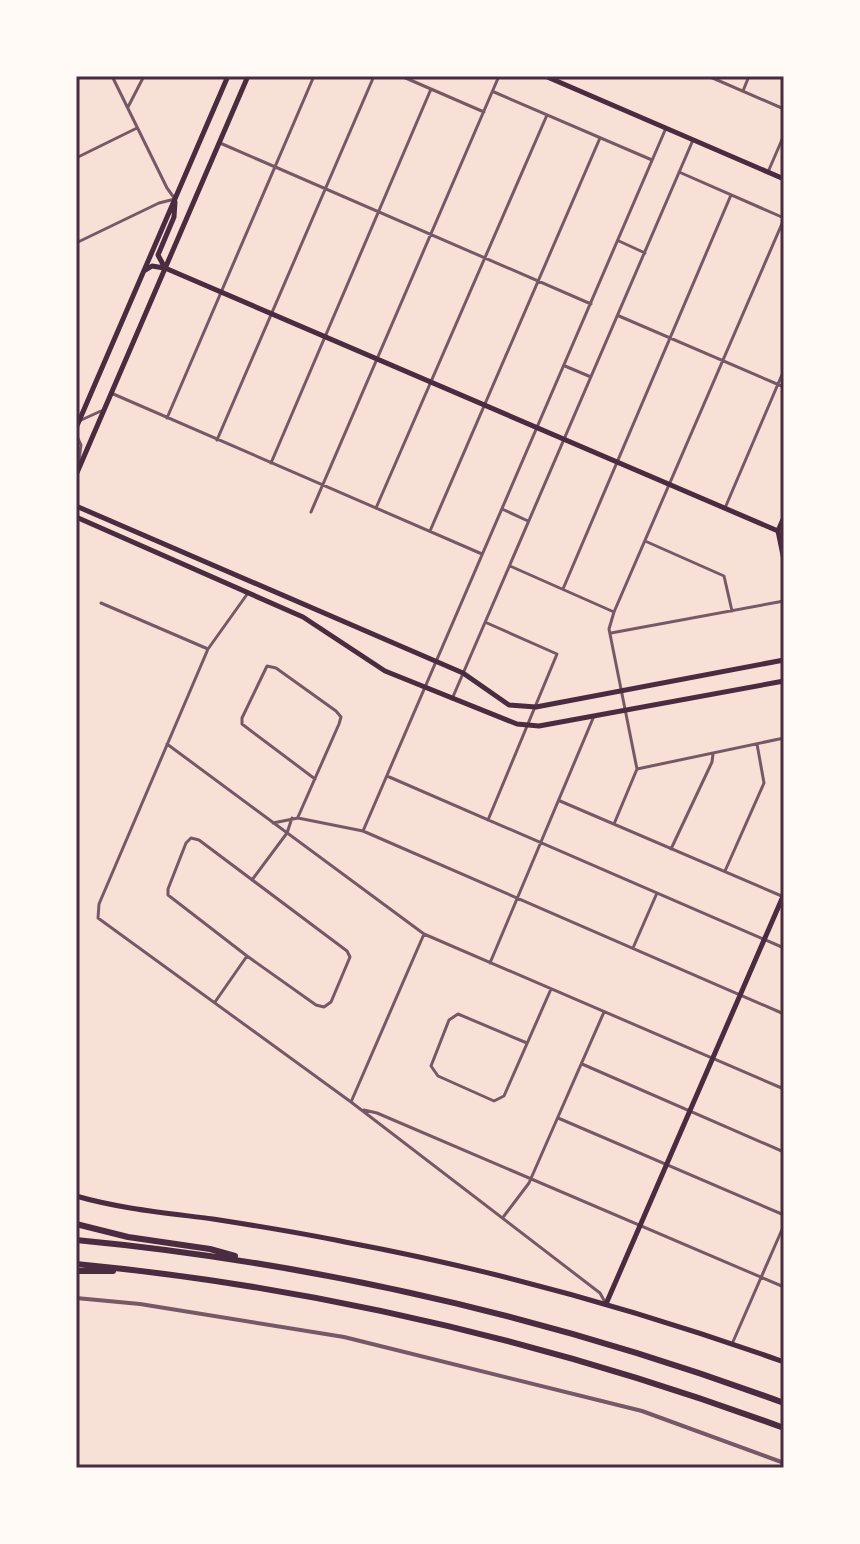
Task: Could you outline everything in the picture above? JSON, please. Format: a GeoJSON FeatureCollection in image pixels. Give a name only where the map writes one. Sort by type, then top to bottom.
{"type":"FeatureCollection","features":[{"type":"Feature","properties":{"kind":"highway"},"geometry":{"type":"LineString","coordinates":[[76,1224],[128,1237],[210,1249],[257,1263]]}},
{"type":"Feature","properties":{"kind":"highway"},"geometry":{"type":"LineString","coordinates":[[76,1240],[257,1263],[378,1286],[532,1322],[677,1366],[784,1403]]}},
{"type":"Feature","properties":{"kind":"highway"},"geometry":{"type":"LineString","coordinates":[[76,1264],[298,1294],[481,1333],[644,1380],[784,1428]]}},
{"type":"Feature","properties":{"kind":"highway"},"geometry":{"type":"LineString","coordinates":[[76,1271],[141,1271]]}},
{"type":"Feature","properties":{"kind":"main road"},"geometry":{"type":"LineString","coordinates":[[77,422],[228,76]]}},
{"type":"Feature","properties":{"kind":"main road"},"geometry":{"type":"LineString","coordinates":[[77,473],[248,76]]}},
{"type":"Feature","properties":{"kind":"main road"},"geometry":{"type":"LineString","coordinates":[[545,76],[784,179]]}},
{"type":"Feature","properties":{"kind":"main road"},"geometry":{"type":"LineString","coordinates":[[165,268],[158,255],[174,217],[175,199]]}},
{"type":"Feature","properties":{"kind":"main road"},"geometry":{"type":"LineString","coordinates":[[142,273],[152,266],[165,268],[778,531]]}},
{"type":"Feature","properties":{"kind":"main road"},"geometry":{"type":"LineString","coordinates":[[76,506],[463,673],[509,705],[536,707],[784,660]]}},
{"type":"Feature","properties":{"kind":"main road"},"geometry":{"type":"LineString","coordinates":[[76,517],[310,621],[377,667],[527,726],[784,681]]}},
{"type":"Feature","properties":{"kind":"main road"},"geometry":{"type":"LineString","coordinates":[[784,517],[778,531],[784,560]]}},
{"type":"Feature","properties":{"kind":"main road"},"geometry":{"type":"LineString","coordinates":[[606,1304],[784,896]]}},
{"type":"Feature","properties":{"kind":"main road"},"geometry":{"type":"LineString","coordinates":[[76,1196],[134,1209],[228,1221],[391,1251],[529,1283],[606,1304],[784,1362]]}},
{"type":"Feature","properties":{"kind":"street"},"geometry":{"type":"LineString","coordinates":[[76,243],[159,203],[175,199],[112,76]]}},
{"type":"Feature","properties":{"kind":"street"},"geometry":{"type":"LineString","coordinates":[[128,107],[144,76]]}},
{"type":"Feature","properties":{"kind":"street"},"geometry":{"type":"LineString","coordinates":[[167,418],[314,76]]}},
{"type":"Feature","properties":{"kind":"street"},"geometry":{"type":"LineString","coordinates":[[217,440],[374,76]]}},
{"type":"Feature","properties":{"kind":"street"},"geometry":{"type":"LineString","coordinates":[[401,76],[484,112]]}},
{"type":"Feature","properties":{"kind":"street"},"geometry":{"type":"LineString","coordinates":[[311,512],[499,76]]}},
{"type":"Feature","properties":{"kind":"street"},"geometry":{"type":"LineString","coordinates":[[565,85],[569,76]]}},
{"type":"Feature","properties":{"kind":"street"},"geometry":{"type":"LineString","coordinates":[[708,76],[784,109]]}},
{"type":"Feature","properties":{"kind":"street"},"geometry":{"type":"LineString","coordinates":[[743,91],[749,76]]}},
{"type":"Feature","properties":{"kind":"street"},"geometry":{"type":"LineString","coordinates":[[271,463],[431,89]]}},
{"type":"Feature","properties":{"kind":"street"},"geometry":{"type":"LineString","coordinates":[[493,91],[652,160]]}},
{"type":"Feature","properties":{"kind":"street"},"geometry":{"type":"LineString","coordinates":[[376,508],[547,115]]}},
{"type":"Feature","properties":{"kind":"street"},"geometry":{"type":"LineString","coordinates":[[76,158],[137,128]]}},
{"type":"Feature","properties":{"kind":"street"},"geometry":{"type":"LineString","coordinates":[[363,831],[666,128]]}},
{"type":"Feature","properties":{"kind":"street"},"geometry":{"type":"LineString","coordinates":[[768,172],[784,135]]}},
{"type":"Feature","properties":{"kind":"street"},"geometry":{"type":"LineString","coordinates":[[430,531],[600,138]]}},
{"type":"Feature","properties":{"kind":"street"},"geometry":{"type":"LineString","coordinates":[[452,699],[693,140]]}},
{"type":"Feature","properties":{"kind":"street"},"geometry":{"type":"LineString","coordinates":[[219,143],[591,304]]}},
{"type":"Feature","properties":{"kind":"street"},"geometry":{"type":"LineString","coordinates":[[614,824],[637,769],[609,625],[784,219],[679,172]]}},
{"type":"Feature","properties":{"kind":"street"},"geometry":{"type":"LineString","coordinates":[[563,589],[731,195]]}},
{"type":"Feature","properties":{"kind":"street"},"geometry":{"type":"LineString","coordinates":[[618,241],[645,253]]}},
{"type":"Feature","properties":{"kind":"street"},"geometry":{"type":"LineString","coordinates":[[618,315],[784,387]]}},
{"type":"Feature","properties":{"kind":"street"},"geometry":{"type":"LineString","coordinates":[[564,366],[591,377]]}},
{"type":"Feature","properties":{"kind":"street"},"geometry":{"type":"LineString","coordinates":[[725,508],[784,370]]}},
{"type":"Feature","properties":{"kind":"street"},"geometry":{"type":"LineString","coordinates":[[111,393],[482,554]]}},
{"type":"Feature","properties":{"kind":"street"},"geometry":{"type":"LineString","coordinates":[[77,422],[97,415],[105,407]]}},
{"type":"Feature","properties":{"kind":"street"},"geometry":{"type":"LineString","coordinates":[[76,434],[81,445],[77,473]]}},
{"type":"Feature","properties":{"kind":"street"},"geometry":{"type":"LineString","coordinates":[[502,509],[529,521]]}},
{"type":"Feature","properties":{"kind":"street"},"geometry":{"type":"LineString","coordinates":[[645,541],[721,573],[726,579],[732,611]]}},
{"type":"Feature","properties":{"kind":"street"},"geometry":{"type":"LineString","coordinates":[[510,566],[614,612]]}},
{"type":"Feature","properties":{"kind":"street"},"geometry":{"type":"LineString","coordinates":[[248,593],[208,649],[99,904],[98,918],[503,1216],[600,1293],[606,1304]]}},
{"type":"Feature","properties":{"kind":"street"},"geometry":{"type":"LineString","coordinates":[[275,605],[280,594]]}},
{"type":"Feature","properties":{"kind":"street"},"geometry":{"type":"LineString","coordinates":[[610,633],[784,601]]}},
{"type":"Feature","properties":{"kind":"street"},"geometry":{"type":"LineString","coordinates":[[101,603],[208,649]]}},
{"type":"Feature","properties":{"kind":"street"},"geometry":{"type":"LineString","coordinates":[[485,622],[557,654],[488,820]]}},
{"type":"Feature","properties":{"kind":"street"},"geometry":{"type":"LineString","coordinates":[[298,818],[315,779],[341,717],[276,668],[267,666],[242,724],[315,779]]}},
{"type":"Feature","properties":{"kind":"street"},"geometry":{"type":"LineString","coordinates":[[490,963],[595,715]]}},
{"type":"Feature","properties":{"kind":"street"},"geometry":{"type":"LineString","coordinates":[[637,769],[784,738]]}},
{"type":"Feature","properties":{"kind":"street"},"geometry":{"type":"LineString","coordinates":[[167,744],[424,934],[784,1089]]}},
{"type":"Feature","properties":{"kind":"street"},"geometry":{"type":"LineString","coordinates":[[725,871],[764,783],[757,744]]}},
{"type":"Feature","properties":{"kind":"street"},"geometry":{"type":"LineString","coordinates":[[671,849],[712,762],[713,752]]}},
{"type":"Feature","properties":{"kind":"street"},"geometry":{"type":"LineString","coordinates":[[386,776],[784,948]]}},
{"type":"Feature","properties":{"kind":"street"},"geometry":{"type":"LineString","coordinates":[[559,800],[784,896]]}},
{"type":"Feature","properties":{"kind":"street"},"geometry":{"type":"LineString","coordinates":[[252,880],[287,833],[292,818]]}},
{"type":"Feature","properties":{"kind":"street"},"geometry":{"type":"LineString","coordinates":[[273,823],[298,818],[363,831],[784,1014]]}},
{"type":"Feature","properties":{"kind":"street"},"geometry":{"type":"LineString","coordinates":[[194,838],[252,880],[347,951],[350,957],[331,1002],[324,1007],[316,1005],[247,956],[167,892],[186,843],[194,838]]}},
{"type":"Feature","properties":{"kind":"street"},"geometry":{"type":"LineString","coordinates":[[633,949],[657,893]]}},
{"type":"Feature","properties":{"kind":"street"},"geometry":{"type":"LineString","coordinates":[[351,1102],[424,934]]}},
{"type":"Feature","properties":{"kind":"street"},"geometry":{"type":"LineString","coordinates":[[215,1002],[247,956]]}},
{"type":"Feature","properties":{"kind":"street"},"geometry":{"type":"LineString","coordinates":[[527,1043],[458,1014],[449,1020],[431,1066],[438,1076],[498,1101],[504,1096],[551,989]]}},
{"type":"Feature","properties":{"kind":"street"},"geometry":{"type":"LineString","coordinates":[[503,1216],[531,1178],[604,1012]]}},
{"type":"Feature","properties":{"kind":"street"},"geometry":{"type":"LineString","coordinates":[[582,1064],[784,1152]]}},
{"type":"Feature","properties":{"kind":"street"},"geometry":{"type":"LineString","coordinates":[[361,1109],[377,1113],[784,1287]]}},
{"type":"Feature","properties":{"kind":"street"},"geometry":{"type":"LineString","coordinates":[[558,1118],[784,1215]]}},
{"type":"Feature","properties":{"kind":"street"},"geometry":{"type":"LineString","coordinates":[[732,1344],[784,1225]]}},
{"type":"Feature","properties":{"kind":"street"},"geometry":{"type":"LineString","coordinates":[[76,1298],[140,1304],[344,1337],[642,1411],[784,1463]]}}]}
